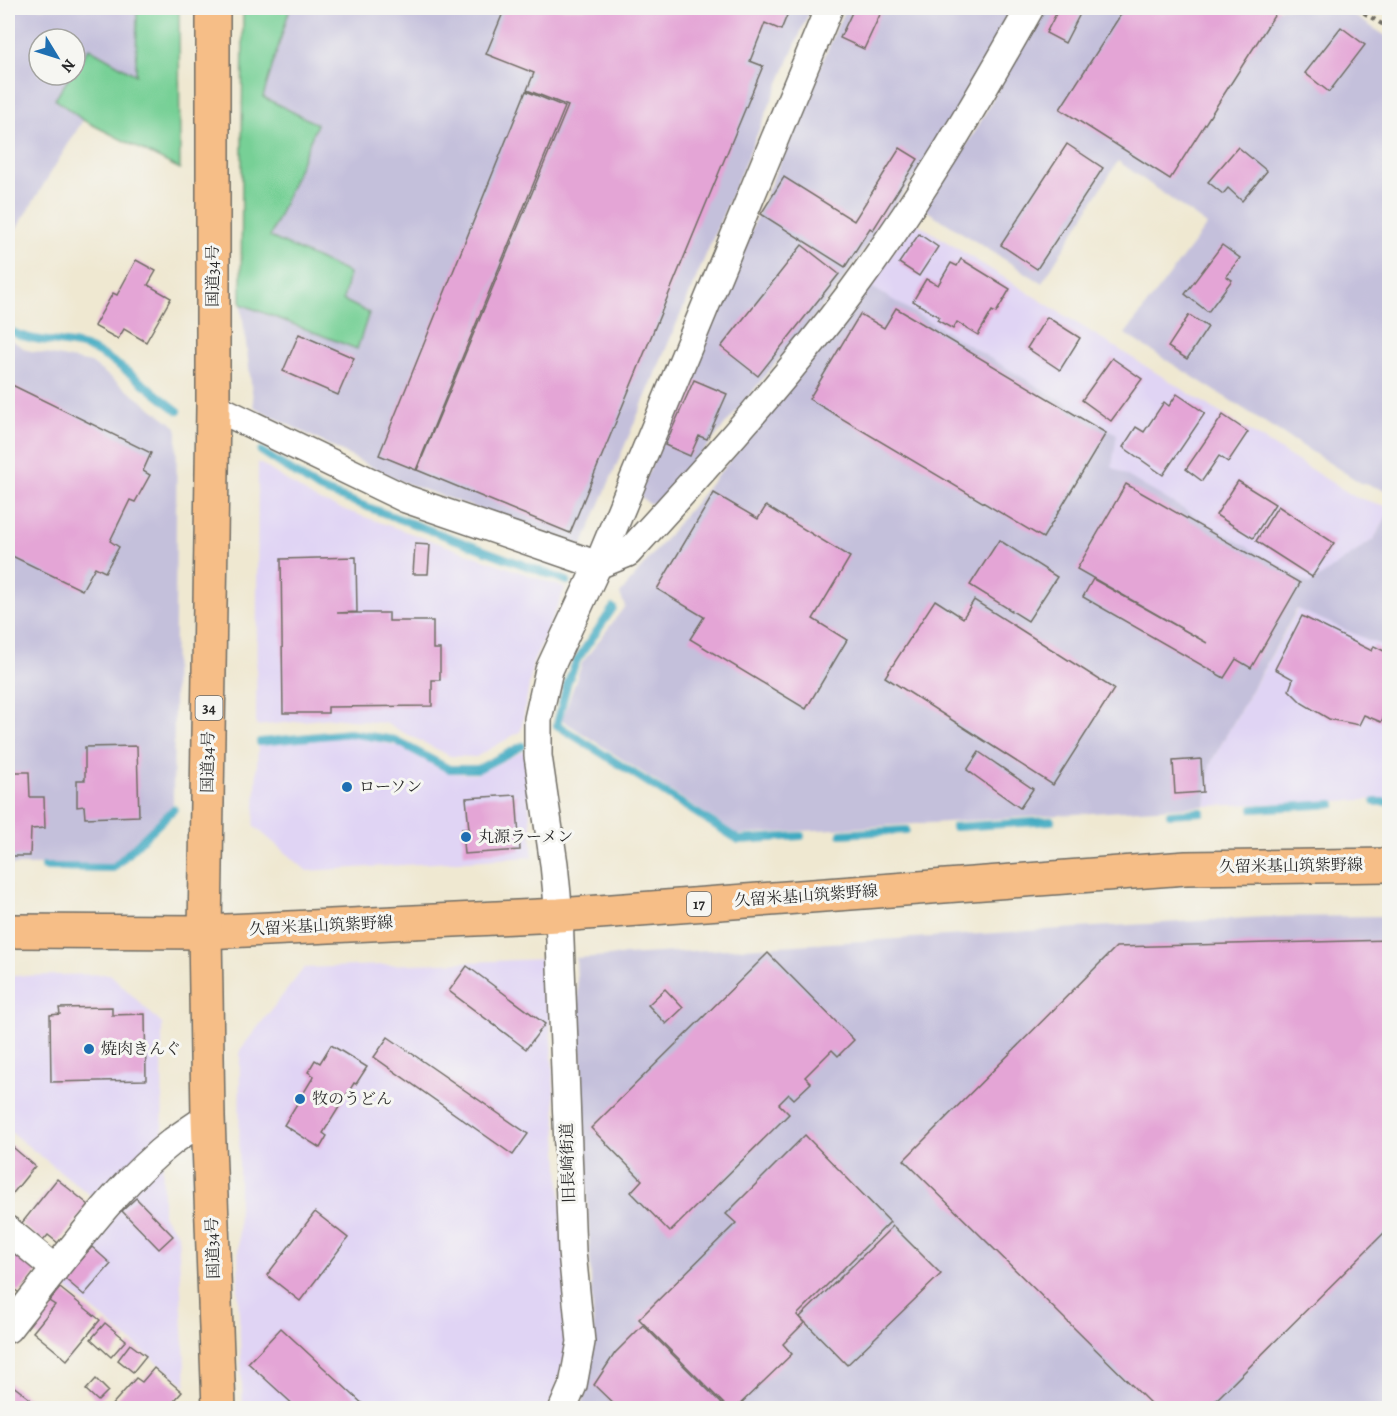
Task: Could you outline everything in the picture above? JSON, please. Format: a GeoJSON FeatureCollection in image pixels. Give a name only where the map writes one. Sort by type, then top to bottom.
{"type":"FeatureCollection","features":[{"type":"Feature","properties":{"kind":"main road","name":"国道34号"},"geometry":{"type":"LineString","coordinates":[[213,8],[213,406],[205,932],[208,1117],[219,1408]]}},
{"type":"Feature","properties":{"kind":"main road","name":"久留米基山筑紫野線"},"geometry":{"type":"LineString","coordinates":[[8,931],[205,932],[559,915],[1186,868],[1389,864]]}},
{"type":"Feature","properties":{"kind":"street","name":"旧長崎街道"},"geometry":{"type":"LineString","coordinates":[[563,1408],[573,1385],[581,1342],[572,1252],[559,915],[538,756],[538,719],[549,670],[598,565],[829,8]]}},
{"type":"Feature","properties":{"kind":"street"},"geometry":{"type":"LineString","coordinates":[[213,406],[406,499],[598,565],[628,553],[782,378],[851,292],[909,210],[964,125],[1030,8]]}},
{"type":"Feature","properties":{"kind":"street"},"geometry":{"type":"LineString","coordinates":[[8,1329],[102,1210],[172,1142],[208,1117]]}},
{"type":"Feature","properties":{"kind":"street"},"geometry":{"type":"LineString","coordinates":[[8,1230],[55,1269]]}},
{"type":"Feature","properties":{"kind":"path"},"geometry":{"type":"LineString","coordinates":[[1356,8],[1389,29]]}},
{"type":"Feature","properties":{"kind":"shaded area"},"geometry":{"type":"Polygon","coordinates":[[[8,8],[179,8],[179,100],[89,48],[87,51],[87,27],[27,27],[27,87],[63,87],[55,99],[83,120],[8,243],[8,8]]]}},
{"type":"Feature","properties":{"kind":"shaded area"},"geometry":{"type":"Polygon","coordinates":[[[243,8],[811,8],[582,546],[397,480],[254,407],[241,304],[243,8]]]}},
{"type":"Feature","properties":{"kind":"shaded area"},"geometry":{"type":"Polygon","coordinates":[[[845,8],[1015,8],[955,118],[836,290],[664,499],[649,504],[639,495],[845,8]]]}},
{"type":"Feature","properties":{"kind":"shaded area"},"geometry":{"type":"Polygon","coordinates":[[[1041,8],[1342,8],[1389,38],[1389,491],[1361,483],[1125,334],[1207,225],[1118,161],[1042,283],[924,209],[976,130],[1041,8]]]}},
{"type":"Feature","properties":{"kind":"shaded area"},"geometry":{"type":"Polygon","coordinates":[[[915,222],[1355,497],[1389,507],[1389,512],[1374,539],[1310,585],[1111,467],[868,285],[915,222]]]}},
{"type":"Feature","properties":{"kind":"shaded area"},"geometry":{"type":"Polygon","coordinates":[[[868,285],[1117,434],[1112,467],[1310,584],[1374,539],[1389,512],[1389,649],[1297,609],[1210,764],[1205,806],[738,835],[562,720],[582,663],[625,606],[620,594],[791,386],[868,285]]]}},
{"type":"Feature","properties":{"kind":"shaded area"},"geometry":{"type":"Polygon","coordinates":[[[8,338],[27,350],[91,363],[177,427],[173,806],[115,865],[8,865],[8,338]]]}},
{"type":"Feature","properties":{"kind":"shaded area"},"geometry":{"type":"Polygon","coordinates":[[[258,462],[317,500],[565,588],[533,663],[521,731],[476,757],[450,756],[385,723],[330,718],[256,726],[258,462]]]}},
{"type":"Feature","properties":{"kind":"shaded area"},"geometry":{"type":"Polygon","coordinates":[[[1298,609],[1389,649],[1389,799],[1205,806],[1210,764],[1298,609]]]}},
{"type":"Feature","properties":{"kind":"shaded area"},"geometry":{"type":"Polygon","coordinates":[[[349,736],[400,746],[449,773],[476,774],[525,750],[533,857],[307,871],[254,826],[258,746],[349,736]]]}},
{"type":"Feature","properties":{"kind":"shaded area"},"geometry":{"type":"Polygon","coordinates":[[[1389,916],[1389,1408],[580,1408],[584,1399],[594,1344],[576,958],[1264,917],[1389,916]]]}},
{"type":"Feature","properties":{"kind":"shaded area"},"geometry":{"type":"Polygon","coordinates":[[[546,959],[570,1343],[549,1408],[243,1408],[238,1290],[240,1050],[304,968],[546,959]]]}},
{"type":"Feature","properties":{"kind":"shaded area"},"geometry":{"type":"Polygon","coordinates":[[[110,974],[162,1024],[163,1216],[178,1234],[186,1386],[54,1278],[110,1211],[8,1130],[8,976],[110,974]]]}},
{"type":"Feature","properties":{"kind":"green space"},"geometry":{"type":"Polygon","coordinates":[[[137,8],[179,8],[180,169],[83,120],[55,99],[63,87],[87,87],[87,51],[89,48],[136,75],[137,8]]]}},
{"type":"Feature","properties":{"kind":"green space"},"geometry":{"type":"Polygon","coordinates":[[[243,8],[290,8],[263,97],[317,124],[270,237],[349,273],[343,300],[369,313],[357,349],[241,304],[243,8]]]}},
{"type":"Feature","properties":{"kind":"building"},"geometry":{"type":"Polygon","coordinates":[[[505,8],[790,8],[781,30],[765,23],[750,61],[763,66],[570,533],[417,470],[568,106],[527,90],[534,73],[486,54],[505,8]]]}},
{"type":"Feature","properties":{"kind":"building"},"geometry":{"type":"Polygon","coordinates":[[[854,8],[883,8],[864,49],[840,38],[854,8]]]}},
{"type":"Feature","properties":{"kind":"building"},"geometry":{"type":"Polygon","coordinates":[[[1059,8],[1083,8],[1065,43],[1046,33],[1059,8]]]}},
{"type":"Feature","properties":{"kind":"building"},"geometry":{"type":"Polygon","coordinates":[[[1125,8],[1279,8],[1170,179],[1060,109],[1125,8]]]}},
{"type":"Feature","properties":{"kind":"building"},"geometry":{"type":"Polygon","coordinates":[[[1341,27],[1365,45],[1329,92],[1305,73],[1341,27]]]}},
{"type":"Feature","properties":{"kind":"building"},"geometry":{"type":"Polygon","coordinates":[[[526,91],[565,107],[416,470],[379,455],[526,91]]]}},
{"type":"Feature","properties":{"kind":"building"},"geometry":{"type":"Polygon","coordinates":[[[1067,144],[1103,168],[1037,269],[1001,245],[1067,144]]]}},
{"type":"Feature","properties":{"kind":"building"},"geometry":{"type":"Polygon","coordinates":[[[1238,147],[1267,171],[1242,201],[1228,188],[1223,194],[1208,182],[1238,147]]]}},
{"type":"Feature","properties":{"kind":"building"},"geometry":{"type":"Polygon","coordinates":[[[900,148],[918,159],[873,230],[870,228],[845,267],[761,214],[784,177],[854,221],[900,148]]]}},
{"type":"Feature","properties":{"kind":"building"},"geometry":{"type":"Polygon","coordinates":[[[919,234],[938,247],[919,276],[899,263],[919,234]]]}},
{"type":"Feature","properties":{"kind":"building"},"geometry":{"type":"Polygon","coordinates":[[[802,245],[839,274],[758,376],[721,347],[802,245]]]}},
{"type":"Feature","properties":{"kind":"building"},"geometry":{"type":"Polygon","coordinates":[[[1222,245],[1240,258],[1226,276],[1232,280],[1208,312],[1185,294],[1222,245]]]}},
{"type":"Feature","properties":{"kind":"building"},"geometry":{"type":"Polygon","coordinates":[[[961,259],[1010,289],[996,313],[992,311],[978,335],[957,322],[953,329],[937,320],[939,317],[913,301],[926,279],[938,285],[951,263],[957,266],[961,259]]]}},
{"type":"Feature","properties":{"kind":"building"},"geometry":{"type":"Polygon","coordinates":[[[136,260],[156,271],[148,285],[171,298],[146,342],[124,329],[118,339],[94,326],[113,293],[117,295],[136,260]]]}},
{"type":"Feature","properties":{"kind":"building"},"geometry":{"type":"Polygon","coordinates":[[[896,308],[1106,433],[1043,538],[809,399],[860,314],[884,328],[896,308]]]}},
{"type":"Feature","properties":{"kind":"building"},"geometry":{"type":"Polygon","coordinates":[[[1189,315],[1208,327],[1187,359],[1168,347],[1189,315]]]}},
{"type":"Feature","properties":{"kind":"building"},"geometry":{"type":"Polygon","coordinates":[[[1047,317],[1080,338],[1060,370],[1027,348],[1047,317]]]}},
{"type":"Feature","properties":{"kind":"building"},"geometry":{"type":"Polygon","coordinates":[[[299,334],[354,358],[338,395],[283,371],[299,334]]]}},
{"type":"Feature","properties":{"kind":"building"},"geometry":{"type":"Polygon","coordinates":[[[1112,358],[1142,379],[1111,421],[1082,400],[1112,358]]]}},
{"type":"Feature","properties":{"kind":"building"},"geometry":{"type":"Polygon","coordinates":[[[694,380],[727,394],[707,439],[699,436],[690,456],[665,445],[694,380]]]}},
{"type":"Feature","properties":{"kind":"building"},"geometry":{"type":"Polygon","coordinates":[[[8,383],[151,453],[143,471],[150,475],[135,502],[130,500],[110,541],[119,547],[105,572],[95,567],[82,590],[8,554],[8,383]]]}},
{"type":"Feature","properties":{"kind":"building"},"geometry":{"type":"Polygon","coordinates":[[[1177,394],[1205,413],[1163,475],[1123,447],[1136,427],[1144,432],[1164,402],[1169,406],[1177,394]]]}},
{"type":"Feature","properties":{"kind":"building"},"geometry":{"type":"Polygon","coordinates":[[[1223,415],[1248,432],[1228,462],[1219,456],[1202,481],[1186,469],[1223,415]]]}},
{"type":"Feature","properties":{"kind":"building"},"geometry":{"type":"Polygon","coordinates":[[[1238,481],[1275,504],[1253,538],[1216,515],[1238,481]]]}},
{"type":"Feature","properties":{"kind":"building"},"geometry":{"type":"Polygon","coordinates":[[[1126,484],[1300,583],[1251,668],[1236,659],[1224,678],[1083,597],[1093,579],[1207,643],[1077,569],[1126,484]]]}},
{"type":"Feature","properties":{"kind":"building"},"geometry":{"type":"Polygon","coordinates":[[[714,493],[758,519],[766,506],[850,557],[813,619],[847,640],[806,709],[690,639],[704,617],[657,589],[714,493]]]}},
{"type":"Feature","properties":{"kind":"building"},"geometry":{"type":"Polygon","coordinates":[[[1278,506],[1334,543],[1312,577],[1256,541],[1278,506]]]}},
{"type":"Feature","properties":{"kind":"building"},"geometry":{"type":"Polygon","coordinates":[[[999,540],[1057,577],[1028,621],[970,585],[999,540]]]}},
{"type":"Feature","properties":{"kind":"building"},"geometry":{"type":"Polygon","coordinates":[[[415,544],[430,545],[428,574],[413,574],[415,544]]]}},
{"type":"Feature","properties":{"kind":"building"},"geometry":{"type":"Polygon","coordinates":[[[356,557],[357,612],[337,613],[389,613],[389,621],[433,621],[433,649],[440,649],[440,680],[432,680],[432,706],[328,707],[328,713],[283,713],[281,559],[356,557]]]}},
{"type":"Feature","properties":{"kind":"building"},"geometry":{"type":"Polygon","coordinates":[[[935,600],[963,618],[974,600],[1114,689],[1053,785],[885,677],[935,600]]]}},
{"type":"Feature","properties":{"kind":"building"},"geometry":{"type":"Polygon","coordinates":[[[1302,616],[1372,651],[1374,646],[1390,654],[1390,705],[1381,722],[1364,715],[1359,725],[1329,719],[1302,703],[1289,690],[1293,679],[1275,669],[1302,616]]]}},
{"type":"Feature","properties":{"kind":"building"},"geometry":{"type":"Polygon","coordinates":[[[137,746],[139,816],[85,818],[84,806],[77,807],[77,780],[85,780],[85,747],[137,746]]]}},
{"type":"Feature","properties":{"kind":"building"},"geometry":{"type":"Polygon","coordinates":[[[979,752],[1033,789],[1020,808],[967,770],[979,752]]]}},
{"type":"Feature","properties":{"kind":"building"},"geometry":{"type":"Polygon","coordinates":[[[1201,759],[1203,792],[1175,794],[1173,761],[1201,759]]]}},
{"type":"Feature","properties":{"kind":"building"},"geometry":{"type":"Polygon","coordinates":[[[8,772],[29,772],[30,797],[44,797],[45,828],[31,829],[30,856],[8,856],[8,772]]]}},
{"type":"Feature","properties":{"kind":"building"},"geometry":{"type":"Polygon","coordinates":[[[516,795],[520,850],[464,854],[462,829],[469,829],[466,798],[516,795]]]}},
{"type":"Feature","properties":{"kind":"building"},"geometry":{"type":"Polygon","coordinates":[[[1390,940],[1390,1227],[1208,1408],[1155,1408],[904,1160],[1116,947],[1390,940]]]}},
{"type":"Feature","properties":{"kind":"building"},"geometry":{"type":"Polygon","coordinates":[[[768,953],[854,1040],[838,1056],[832,1050],[805,1077],[811,1083],[794,1099],[789,1094],[779,1104],[789,1114],[670,1232],[631,1192],[642,1180],[591,1128],[768,953]]]}},
{"type":"Feature","properties":{"kind":"building"},"geometry":{"type":"Polygon","coordinates":[[[467,966],[545,1024],[526,1049],[449,991],[467,966]]]}},
{"type":"Feature","properties":{"kind":"building"},"geometry":{"type":"Polygon","coordinates":[[[665,989],[683,1008],[666,1024],[648,1005],[665,989]]]}},
{"type":"Feature","properties":{"kind":"building"},"geometry":{"type":"Polygon","coordinates":[[[112,1007],[112,1015],[145,1014],[146,1080],[51,1082],[50,1015],[60,1014],[59,1008],[112,1007]]]}},
{"type":"Feature","properties":{"kind":"building"},"geometry":{"type":"Polygon","coordinates":[[[388,1037],[528,1134],[513,1155],[374,1057],[388,1037]]]}},
{"type":"Feature","properties":{"kind":"building"},"geometry":{"type":"Polygon","coordinates":[[[331,1045],[367,1067],[356,1084],[354,1083],[323,1133],[327,1136],[320,1148],[284,1125],[314,1076],[308,1072],[315,1060],[320,1063],[331,1045]]]}},
{"type":"Feature","properties":{"kind":"building"},"geometry":{"type":"Polygon","coordinates":[[[805,1135],[890,1222],[797,1315],[804,1323],[783,1344],[792,1354],[736,1408],[728,1408],[639,1319],[736,1223],[726,1214],[805,1135]]]}},
{"type":"Feature","properties":{"kind":"building"},"geometry":{"type":"Polygon","coordinates":[[[8,1143],[35,1166],[9,1198],[8,1196],[8,1143]]]}},
{"type":"Feature","properties":{"kind":"building"},"geometry":{"type":"Polygon","coordinates":[[[57,1179],[89,1205],[58,1243],[48,1235],[43,1241],[21,1224],[57,1179]]]}},
{"type":"Feature","properties":{"kind":"building"},"geometry":{"type":"Polygon","coordinates":[[[136,1198],[173,1236],[159,1249],[122,1211],[136,1198]]]}},
{"type":"Feature","properties":{"kind":"building"},"geometry":{"type":"Polygon","coordinates":[[[315,1212],[348,1238],[300,1301],[267,1275],[315,1212]]]}},
{"type":"Feature","properties":{"kind":"building"},"geometry":{"type":"Polygon","coordinates":[[[893,1226],[941,1274],[847,1365],[800,1317],[893,1226]]]}},
{"type":"Feature","properties":{"kind":"building"},"geometry":{"type":"Polygon","coordinates":[[[12,1247],[39,1269],[19,1293],[8,1284],[8,1252],[12,1247]]]}},
{"type":"Feature","properties":{"kind":"building"},"geometry":{"type":"Polygon","coordinates":[[[92,1247],[111,1264],[84,1295],[64,1278],[92,1247]]]}},
{"type":"Feature","properties":{"kind":"building"},"geometry":{"type":"Polygon","coordinates":[[[60,1288],[100,1320],[67,1360],[33,1332],[55,1305],[49,1301],[60,1288]]]}},
{"type":"Feature","properties":{"kind":"building"},"geometry":{"type":"Polygon","coordinates":[[[105,1323],[126,1340],[111,1357],[91,1339],[105,1323]]]}},
{"type":"Feature","properties":{"kind":"building"},"geometry":{"type":"Polygon","coordinates":[[[643,1325],[726,1408],[618,1408],[594,1385],[615,1353],[643,1325]]]}},
{"type":"Feature","properties":{"kind":"building"},"geometry":{"type":"Polygon","coordinates":[[[281,1328],[367,1408],[297,1408],[248,1363],[281,1328]]]}},
{"type":"Feature","properties":{"kind":"building"},"geometry":{"type":"Polygon","coordinates":[[[130,1344],[146,1356],[133,1372],[118,1360],[130,1344]]]}},
{"type":"Feature","properties":{"kind":"building"},"geometry":{"type":"Polygon","coordinates":[[[154,1368],[182,1392],[168,1408],[109,1408],[136,1378],[142,1382],[154,1368]]]}},
{"type":"Feature","properties":{"kind":"building"},"geometry":{"type":"Polygon","coordinates":[[[96,1379],[108,1391],[98,1401],[86,1390],[96,1379]]]}},
{"type":"Feature","properties":{"kind":"building"},"geometry":{"type":"Polygon","coordinates":[[[8,1382],[30,1399],[26,1405],[31,1408],[8,1407],[8,1382]]]}},
{"type":"Feature","properties":{"kind":"waterway"},"geometry":{"type":"LineString","coordinates":[[8,330],[37,339],[85,347],[96,352],[120,366],[178,411]]}},
{"type":"Feature","properties":{"kind":"waterway"},"geometry":{"type":"LineString","coordinates":[[261,451],[319,489],[567,581]]}},
{"type":"Feature","properties":{"kind":"waterway"},"geometry":{"type":"LineString","coordinates":[[613,608],[577,660],[567,684],[557,725],[739,840],[801,836]]}},
{"type":"Feature","properties":{"kind":"waterway"},"geometry":{"type":"LineString","coordinates":[[260,742],[349,733],[395,740],[449,769],[478,769],[522,746]]}},
{"type":"Feature","properties":{"kind":"waterway"},"geometry":{"type":"LineString","coordinates":[[1375,802],[1390,802]]}},
{"type":"Feature","properties":{"kind":"waterway"},"geometry":{"type":"LineString","coordinates":[[1253,809],[1333,804]]}},
{"type":"Feature","properties":{"kind":"waterway"},"geometry":{"type":"LineString","coordinates":[[44,867],[113,868],[174,809]]}},
{"type":"Feature","properties":{"kind":"waterway"},"geometry":{"type":"LineString","coordinates":[[1170,814],[1201,812]]}},
{"type":"Feature","properties":{"kind":"waterway"},"geometry":{"type":"LineString","coordinates":[[955,827],[1051,821]]}},
{"type":"Feature","properties":{"kind":"waterway"},"geometry":{"type":"LineString","coordinates":[[841,834],[906,830]]}},
{"type":"Feature","properties":{"kind":"place","name":"ローソン"},"geometry":{"type":"Point","coordinates":[347,787]}},
{"type":"Feature","properties":{"kind":"place","name":"丸源ラーメン"},"geometry":{"type":"Point","coordinates":[466,837]}},
{"type":"Feature","properties":{"kind":"place","name":"焼肉きんぐ"},"geometry":{"type":"Point","coordinates":[89,1049]}},
{"type":"Feature","properties":{"kind":"place","name":"牧のうどん"},"geometry":{"type":"Point","coordinates":[300,1099]}}]}
